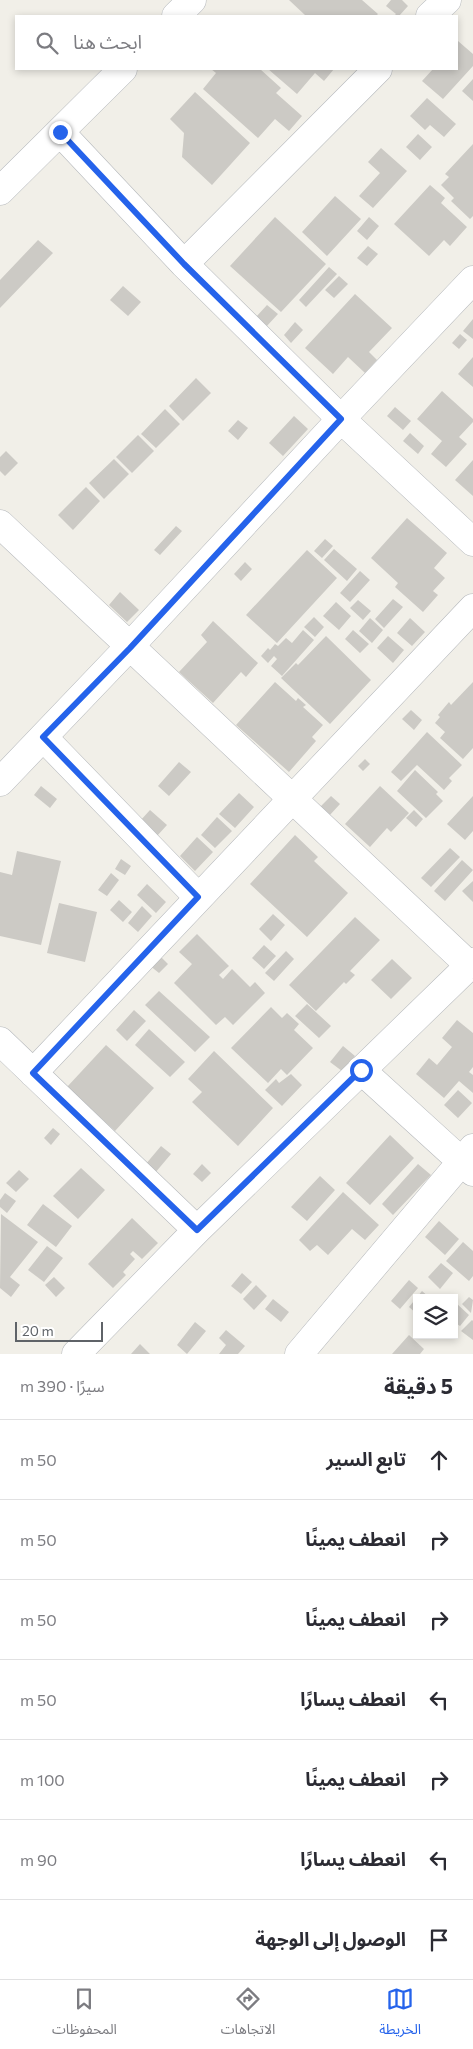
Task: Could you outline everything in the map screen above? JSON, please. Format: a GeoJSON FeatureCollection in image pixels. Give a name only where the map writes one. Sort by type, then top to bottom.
{"type":"FeatureCollection","features":[{"type":"Feature","properties":{"kind":"street"},"geometry":{"type":"LineString","coordinates":[[177,15],[192,0]]}},
{"type":"Feature","properties":{"kind":"street"},"geometry":{"type":"LineString","coordinates":[[431,15],[447,0]]}},
{"type":"Feature","properties":{"kind":"street"},"geometry":{"type":"LineString","coordinates":[[0,191],[122,70]]}},
{"type":"Feature","properties":{"kind":"street"},"geometry":{"type":"LineString","coordinates":[[184,264],[377,70]]}},
{"type":"Feature","properties":{"kind":"street"},"geometry":{"type":"LineString","coordinates":[[60,132],[184,264],[341,419],[473,542]]}},
{"type":"Feature","properties":{"kind":"street"},"geometry":{"type":"LineString","coordinates":[[0,782],[130,648],[341,419],[473,280]]}},
{"type":"Feature","properties":{"kind":"street"},"geometry":{"type":"LineString","coordinates":[[0,524],[130,648],[471,964],[197,1230],[76,1354]]}},
{"type":"Feature","properties":{"kind":"street"},"geometry":{"type":"LineString","coordinates":[[33,1073],[291,798],[473,608]]}},
{"type":"Feature","properties":{"kind":"street"},"geometry":{"type":"LineString","coordinates":[[43,737],[198,897]]}},
{"type":"Feature","properties":{"kind":"street"},"geometry":{"type":"LineString","coordinates":[[0,1041],[197,1230]]}},
{"type":"Feature","properties":{"kind":"street"},"geometry":{"type":"LineString","coordinates":[[299,1354],[469,1161],[361,1070]]}},
{"type":"Feature","properties":{"kind":"building"},"geometry":{"type":"Polygon","coordinates":[[[289,0],[362,0],[378,14],[377,15],[305,15],[289,0]]]}},
{"type":"Feature","properties":{"kind":"building"},"geometry":{"type":"Polygon","coordinates":[[[391,0],[402,0],[408,6],[400,15],[395,15],[386,6],[391,0]]]}},
{"type":"Feature","properties":{"kind":"building"},"geometry":{"type":"Polygon","coordinates":[[[458,41],[473,54],[473,66],[443,99],[422,81],[432,70],[458,70],[458,41]]]}},
{"type":"Feature","properties":{"kind":"building"},"geometry":{"type":"Polygon","coordinates":[[[212,70],[261,70],[281,88],[276,93],[302,116],[289,131],[275,119],[258,138],[203,89],[216,73],[212,70]]]}},
{"type":"Feature","properties":{"kind":"building"},"geometry":{"type":"Polygon","coordinates":[[[269,70],[333,70],[324,81],[315,73],[297,94],[269,70]]]}},
{"type":"Feature","properties":{"kind":"building"},"geometry":{"type":"Polygon","coordinates":[[[473,79],[473,101],[462,91],[473,79]]]}},
{"type":"Feature","properties":{"kind":"building"},"geometry":{"type":"Polygon","coordinates":[[[195,92],[250,143],[212,185],[182,157],[184,133],[170,119],[195,92]]]}},
{"type":"Feature","properties":{"kind":"building"},"geometry":{"type":"Polygon","coordinates":[[[427,98],[456,124],[444,137],[430,125],[425,130],[410,116],[427,98]]]}},
{"type":"Feature","properties":{"kind":"building"},"geometry":{"type":"Polygon","coordinates":[[[418,134],[432,147],[420,160],[406,147],[418,134]]]}},
{"type":"Feature","properties":{"kind":"building"},"geometry":{"type":"Polygon","coordinates":[[[473,144],[473,216],[470,219],[451,201],[454,198],[441,185],[449,177],[445,174],[473,144]]]}},
{"type":"Feature","properties":{"kind":"building"},"geometry":{"type":"Polygon","coordinates":[[[381,148],[407,171],[373,208],[359,196],[380,173],[368,162],[381,148]]]}},
{"type":"Feature","properties":{"kind":"building"},"geometry":{"type":"Polygon","coordinates":[[[430,185],[445,198],[441,203],[467,227],[450,246],[444,240],[429,256],[394,224],[430,185]]]}},
{"type":"Feature","properties":{"kind":"building"},"geometry":{"type":"Polygon","coordinates":[[[335,196],[361,219],[327,256],[302,232],[335,196]]]}},
{"type":"Feature","properties":{"kind":"building"},"geometry":{"type":"Polygon","coordinates":[[[275,217],[326,264],[281,312],[230,266],[275,217]]]}},
{"type":"Feature","properties":{"kind":"building"},"geometry":{"type":"Polygon","coordinates":[[[369,217],[379,226],[367,240],[357,231],[369,217]]]}},
{"type":"Feature","properties":{"kind":"building"},"geometry":{"type":"Polygon","coordinates":[[[38,240],[53,253],[0,308],[0,280],[38,240]]]}},
{"type":"Feature","properties":{"kind":"building"},"geometry":{"type":"Polygon","coordinates":[[[368,246],[378,254],[367,266],[357,258],[368,246]]]}},
{"type":"Feature","properties":{"kind":"building"},"geometry":{"type":"Polygon","coordinates":[[[329,267],[337,274],[306,307],[299,300],[329,267]]]}},
{"type":"Feature","properties":{"kind":"building"},"geometry":{"type":"Polygon","coordinates":[[[339,276],[348,284],[334,298],[325,290],[339,276]]]}},
{"type":"Feature","properties":{"kind":"building"},"geometry":{"type":"Polygon","coordinates":[[[123,286],[141,302],[128,316],[110,300],[123,286]]]}},
{"type":"Feature","properties":{"kind":"building"},"geometry":{"type":"Polygon","coordinates":[[[355,294],[392,328],[369,352],[377,360],[365,373],[348,357],[333,374],[305,348],[355,294]]]}},
{"type":"Feature","properties":{"kind":"building"},"geometry":{"type":"Polygon","coordinates":[[[267,305],[278,314],[266,327],[256,317],[267,305]]]}},
{"type":"Feature","properties":{"kind":"building"},"geometry":{"type":"Polygon","coordinates":[[[473,319],[473,339],[463,331],[473,319]]]}},
{"type":"Feature","properties":{"kind":"building"},"geometry":{"type":"Polygon","coordinates":[[[295,322],[303,330],[291,343],[284,335],[295,322]]]}},
{"type":"Feature","properties":{"kind":"building"},"geometry":{"type":"Polygon","coordinates":[[[460,334],[467,340],[459,349],[452,343],[460,334]]]}},
{"type":"Feature","properties":{"kind":"building"},"geometry":{"type":"Polygon","coordinates":[[[473,357],[473,387],[458,374],[473,357]]]}},
{"type":"Feature","properties":{"kind":"building"},"geometry":{"type":"Polygon","coordinates":[[[196,378],[211,393],[183,421],[169,406],[196,378]]]}},
{"type":"Feature","properties":{"kind":"building"},"geometry":{"type":"Polygon","coordinates":[[[442,391],[473,419],[473,422],[459,437],[467,444],[446,467],[431,454],[442,441],[417,419],[442,391]]]}},
{"type":"Feature","properties":{"kind":"building"},"geometry":{"type":"Polygon","coordinates":[[[395,407],[411,421],[403,430],[387,416],[395,407]]]}},
{"type":"Feature","properties":{"kind":"building"},"geometry":{"type":"Polygon","coordinates":[[[165,409],[180,424],[156,448],[141,434],[165,409]]]}},
{"type":"Feature","properties":{"kind":"building"},"geometry":{"type":"Polygon","coordinates":[[[294,416],[308,429],[283,456],[269,443],[294,416]]]}},
{"type":"Feature","properties":{"kind":"building"},"geometry":{"type":"Polygon","coordinates":[[[238,420],[248,428],[238,440],[228,431],[238,420]]]}},
{"type":"Feature","properties":{"kind":"building"},"geometry":{"type":"Polygon","coordinates":[[[410,433],[424,446],[418,454],[403,441],[410,433]]]}},
{"type":"Feature","properties":{"kind":"building"},"geometry":{"type":"Polygon","coordinates":[[[138,435],[154,451],[132,473],[116,457],[138,435]]]}},
{"type":"Feature","properties":{"kind":"building"},"geometry":{"type":"Polygon","coordinates":[[[6,451],[18,463],[5,476],[0,471],[0,457],[6,451]]]}},
{"type":"Feature","properties":{"kind":"building"},"geometry":{"type":"Polygon","coordinates":[[[114,459],[129,474],[104,499],[89,483],[114,459]]]}},
{"type":"Feature","properties":{"kind":"building"},"geometry":{"type":"Polygon","coordinates":[[[473,460],[473,496],[455,480],[473,460]]]}},
{"type":"Feature","properties":{"kind":"building"},"geometry":{"type":"Polygon","coordinates":[[[86,487],[100,501],[73,530],[58,515],[86,487]]]}},
{"type":"Feature","properties":{"kind":"building"},"geometry":{"type":"Polygon","coordinates":[[[407,518],[447,553],[434,568],[445,578],[433,591],[438,595],[423,612],[395,587],[398,583],[371,558],[407,518]]]}},
{"type":"Feature","properties":{"kind":"building"},"geometry":{"type":"Polygon","coordinates":[[[176,526],[182,531],[160,555],[154,550],[176,526]]]}},
{"type":"Feature","properties":{"kind":"building"},"geometry":{"type":"Polygon","coordinates":[[[325,539],[333,546],[322,558],[314,551],[325,539]]]}},
{"type":"Feature","properties":{"kind":"building"},"geometry":{"type":"Polygon","coordinates":[[[334,549],[357,569],[347,581],[324,560],[334,549]]]}},
{"type":"Feature","properties":{"kind":"building"},"geometry":{"type":"Polygon","coordinates":[[[307,550],[337,578],[277,643],[246,615],[307,550]]]}},
{"type":"Feature","properties":{"kind":"building"},"geometry":{"type":"Polygon","coordinates":[[[245,562],[252,569],[241,581],[234,574],[245,562]]]}},
{"type":"Feature","properties":{"kind":"building"},"geometry":{"type":"Polygon","coordinates":[[[360,571],[370,580],[350,602],[340,593],[360,571]]]}},
{"type":"Feature","properties":{"kind":"building"},"geometry":{"type":"Polygon","coordinates":[[[120,592],[139,610],[127,622],[109,605],[120,592]]]}},
{"type":"Feature","properties":{"kind":"building"},"geometry":{"type":"Polygon","coordinates":[[[393,599],[403,607],[384,628],[375,619],[393,599]]]}},
{"type":"Feature","properties":{"kind":"building"},"geometry":{"type":"Polygon","coordinates":[[[358,600],[371,611],[363,620],[350,608],[358,600]]]}},
{"type":"Feature","properties":{"kind":"building"},"geometry":{"type":"Polygon","coordinates":[[[336,602],[351,616],[339,630],[323,616],[336,602]]]}},
{"type":"Feature","properties":{"kind":"building"},"geometry":{"type":"Polygon","coordinates":[[[314,617],[324,627],[315,637],[304,627],[314,617]]]}},
{"type":"Feature","properties":{"kind":"building"},"geometry":{"type":"Polygon","coordinates":[[[370,618],[383,630],[372,643],[359,631],[370,618]]]}},
{"type":"Feature","properties":{"kind":"building"},"geometry":{"type":"Polygon","coordinates":[[[410,618],[425,632],[412,646],[397,633],[410,618]]]}},
{"type":"Feature","properties":{"kind":"building"},"geometry":{"type":"Polygon","coordinates":[[[213,621],[258,663],[246,677],[241,672],[213,703],[179,672],[207,642],[201,635],[213,621]]]}},
{"type":"Feature","properties":{"kind":"building"},"geometry":{"type":"Polygon","coordinates":[[[303,630],[314,640],[282,676],[271,666],[277,659],[274,656],[268,663],[261,656],[268,648],[270,650],[275,644],[278,646],[286,638],[292,643],[303,630]]]}},
{"type":"Feature","properties":{"kind":"building"},"geometry":{"type":"Polygon","coordinates":[[[353,630],[369,644],[360,653],[345,639],[353,630]]]}},
{"type":"Feature","properties":{"kind":"building"},"geometry":{"type":"Polygon","coordinates":[[[326,636],[371,680],[330,724],[281,678],[296,663],[298,665],[326,636]]]}},
{"type":"Feature","properties":{"kind":"building"},"geometry":{"type":"Polygon","coordinates":[[[388,636],[404,650],[393,663],[377,648],[388,636]]]}},
{"type":"Feature","properties":{"kind":"building"},"geometry":{"type":"Polygon","coordinates":[[[275,682],[296,701],[298,698],[306,705],[303,707],[323,725],[312,737],[316,741],[289,772],[236,725],[275,682]]]}},
{"type":"Feature","properties":{"kind":"building"},"geometry":{"type":"Polygon","coordinates":[[[473,682],[473,748],[463,759],[440,738],[445,732],[435,723],[440,717],[438,715],[449,702],[451,705],[473,682]]]}},
{"type":"Feature","properties":{"kind":"building"},"geometry":{"type":"Polygon","coordinates":[[[411,710],[422,720],[414,730],[402,719],[411,710]]]}},
{"type":"Feature","properties":{"kind":"building"},"geometry":{"type":"Polygon","coordinates":[[[427,732],[462,765],[449,778],[452,781],[444,790],[417,765],[401,781],[391,772],[427,732]]]}},
{"type":"Feature","properties":{"kind":"building"},"geometry":{"type":"Polygon","coordinates":[[[365,759],[370,764],[363,771],[358,766],[365,759]]]}},
{"type":"Feature","properties":{"kind":"building"},"geometry":{"type":"Polygon","coordinates":[[[179,762],[191,772],[169,796],[158,786],[179,762]]]}},
{"type":"Feature","properties":{"kind":"building"},"geometry":{"type":"Polygon","coordinates":[[[415,770],[438,792],[436,794],[443,801],[426,818],[397,791],[415,770]]]}},
{"type":"Feature","properties":{"kind":"building"},"geometry":{"type":"Polygon","coordinates":[[[41,786],[57,799],[50,808],[34,795],[41,786]]]}},
{"type":"Feature","properties":{"kind":"building"},"geometry":{"type":"Polygon","coordinates":[[[380,786],[409,813],[391,832],[387,828],[370,847],[345,824],[380,786]]]}},
{"type":"Feature","properties":{"kind":"building"},"geometry":{"type":"Polygon","coordinates":[[[239,793],[254,807],[235,828],[219,814],[239,793]]]}},
{"type":"Feature","properties":{"kind":"building"},"geometry":{"type":"Polygon","coordinates":[[[331,796],[340,804],[329,816],[320,807],[331,796]]]}},
{"type":"Feature","properties":{"kind":"building"},"geometry":{"type":"Polygon","coordinates":[[[473,796],[473,831],[465,840],[447,824],[473,796]]]}},
{"type":"Feature","properties":{"kind":"building"},"geometry":{"type":"Polygon","coordinates":[[[150,810],[167,825],[157,836],[140,821],[150,810]]]}},
{"type":"Feature","properties":{"kind":"building"},"geometry":{"type":"Polygon","coordinates":[[[414,810],[423,819],[416,827],[406,818],[414,810]]]}},
{"type":"Feature","properties":{"kind":"building"},"geometry":{"type":"Polygon","coordinates":[[[217,817],[232,831],[215,848],[201,835],[217,817]]]}},
{"type":"Feature","properties":{"kind":"building"},"geometry":{"type":"Polygon","coordinates":[[[295,835],[318,857],[314,861],[348,893],[307,937],[250,884],[295,835]]]}},
{"type":"Feature","properties":{"kind":"building"},"geometry":{"type":"Polygon","coordinates":[[[197,837],[213,852],[195,871],[180,856],[197,837]]]}},
{"type":"Feature","properties":{"kind":"building"},"geometry":{"type":"Polygon","coordinates":[[[450,848],[460,857],[431,887],[421,878],[450,848]]]}},
{"type":"Feature","properties":{"kind":"building"},"geometry":{"type":"Polygon","coordinates":[[[17,851],[61,861],[41,945],[0,936],[0,872],[12,875],[17,851]]]}},
{"type":"Feature","properties":{"kind":"building"},"geometry":{"type":"Polygon","coordinates":[[[121,859],[131,866],[125,875],[115,869],[121,859]]]}},
{"type":"Feature","properties":{"kind":"building"},"geometry":{"type":"Polygon","coordinates":[[[462,860],[473,870],[445,901],[434,891],[462,860]]]}},
{"type":"Feature","properties":{"kind":"building"},"geometry":{"type":"Polygon","coordinates":[[[111,873],[119,880],[107,896],[98,890],[111,873]]]}},
{"type":"Feature","properties":{"kind":"building"},"geometry":{"type":"Polygon","coordinates":[[[473,881],[473,902],[462,891],[473,881]]]}},
{"type":"Feature","properties":{"kind":"building"},"geometry":{"type":"Polygon","coordinates":[[[147,884],[166,902],[156,913],[137,895],[147,884]]]}},
{"type":"Feature","properties":{"kind":"building"},"geometry":{"type":"Polygon","coordinates":[[[119,900],[132,912],[123,922],[110,910],[119,900]]]}},
{"type":"Feature","properties":{"kind":"building"},"geometry":{"type":"Polygon","coordinates":[[[59,903],[97,912],[85,962],[47,953],[59,903]]]}},
{"type":"Feature","properties":{"kind":"building"},"geometry":{"type":"Polygon","coordinates":[[[142,906],[152,916],[138,932],[128,923],[142,906]]]}},
{"type":"Feature","properties":{"kind":"building"},"geometry":{"type":"Polygon","coordinates":[[[273,914],[285,925],[271,941],[259,929],[273,914]]]}},
{"type":"Feature","properties":{"kind":"building"},"geometry":{"type":"Polygon","coordinates":[[[355,917],[380,940],[350,971],[355,975],[346,984],[344,982],[316,1011],[289,985],[355,917]]]}},
{"type":"Feature","properties":{"kind":"building"},"geometry":{"type":"Polygon","coordinates":[[[197,934],[229,966],[219,975],[223,979],[232,969],[250,987],[255,982],[265,993],[233,1025],[225,1017],[216,1025],[174,983],[192,964],[179,952],[197,934]]]}},
{"type":"Feature","properties":{"kind":"building"},"geometry":{"type":"Polygon","coordinates":[[[264,945],[276,956],[264,969],[252,958],[264,945]]]}},
{"type":"Feature","properties":{"kind":"building"},"geometry":{"type":"Polygon","coordinates":[[[286,951],[294,959],[274,981],[265,973],[286,951]]]}},
{"type":"Feature","properties":{"kind":"building"},"geometry":{"type":"Polygon","coordinates":[[[159,955],[168,964],[159,973],[149,965],[159,955]]]}},
{"type":"Feature","properties":{"kind":"building"},"geometry":{"type":"Polygon","coordinates":[[[392,959],[412,978],[391,999],[371,980],[392,959]]]}},
{"type":"Feature","properties":{"kind":"building"},"geometry":{"type":"Polygon","coordinates":[[[159,991],[210,1037],[195,1052],[145,1005],[159,991]]]}},
{"type":"Feature","properties":{"kind":"building"},"geometry":{"type":"Polygon","coordinates":[[[307,1004],[331,1026],[319,1038],[295,1016],[307,1004]]]}},
{"type":"Feature","properties":{"kind":"building"},"geometry":{"type":"Polygon","coordinates":[[[271,1007],[282,1018],[287,1013],[299,1024],[294,1030],[313,1048],[287,1075],[281,1069],[268,1083],[231,1048],[271,1007]]]}},
{"type":"Feature","properties":{"kind":"building"},"geometry":{"type":"Polygon","coordinates":[[[134,1010],[146,1021],[127,1041],[116,1030],[134,1010]]]}},
{"type":"Feature","properties":{"kind":"building"},"geometry":{"type":"Polygon","coordinates":[[[457,1020],[473,1033],[473,1067],[469,1072],[473,1075],[473,1093],[459,1081],[444,1098],[416,1074],[429,1058],[437,1065],[452,1047],[442,1038],[457,1020]]]}},
{"type":"Feature","properties":{"kind":"building"},"geometry":{"type":"Polygon","coordinates":[[[149,1029],[185,1062],[170,1077],[135,1045],[149,1029]]]}},
{"type":"Feature","properties":{"kind":"building"},"geometry":{"type":"Polygon","coordinates":[[[106,1045],[154,1088],[115,1131],[67,1087],[106,1045]]]}},
{"type":"Feature","properties":{"kind":"building"},"geometry":{"type":"Polygon","coordinates":[[[343,1046],[355,1056],[342,1071],[330,1062],[343,1046]]]}},
{"type":"Feature","properties":{"kind":"building"},"geometry":{"type":"Polygon","coordinates":[[[214,1051],[273,1108],[238,1146],[192,1102],[202,1092],[188,1079],[214,1051]]]}},
{"type":"Feature","properties":{"kind":"building"},"geometry":{"type":"Polygon","coordinates":[[[291,1074],[302,1085],[282,1106],[265,1090],[276,1079],[279,1083],[291,1074]]]}},
{"type":"Feature","properties":{"kind":"building"},"geometry":{"type":"Polygon","coordinates":[[[458,1090],[472,1103],[458,1118],[444,1105],[458,1090]]]}},
{"type":"Feature","properties":{"kind":"building"},"geometry":{"type":"Polygon","coordinates":[[[53,1128],[60,1134],[51,1145],[44,1138],[53,1128]]]}},
{"type":"Feature","properties":{"kind":"building"},"geometry":{"type":"Polygon","coordinates":[[[390,1135],[414,1158],[370,1205],[346,1183],[390,1135]]]}},
{"type":"Feature","properties":{"kind":"building"},"geometry":{"type":"Polygon","coordinates":[[[161,1146],[171,1154],[155,1173],[145,1165],[161,1146]]]}},
{"type":"Feature","properties":{"kind":"building"},"geometry":{"type":"Polygon","coordinates":[[[202,1164],[211,1173],[202,1182],[193,1174],[202,1164]]]}},
{"type":"Feature","properties":{"kind":"building"},"geometry":{"type":"Polygon","coordinates":[[[418,1164],[431,1175],[393,1215],[382,1204],[418,1164]]]}},
{"type":"Feature","properties":{"kind":"building"},"geometry":{"type":"Polygon","coordinates":[[[81,1168],[105,1190],[78,1219],[53,1196],[81,1168]]]}},
{"type":"Feature","properties":{"kind":"building"},"geometry":{"type":"Polygon","coordinates":[[[19,1170],[29,1179],[16,1192],[6,1183],[19,1170]]]}},
{"type":"Feature","properties":{"kind":"building"},"geometry":{"type":"Polygon","coordinates":[[[320,1176],[335,1190],[307,1221],[291,1207],[320,1176]]]}},
{"type":"Feature","properties":{"kind":"building"},"geometry":{"type":"Polygon","coordinates":[[[343,1192],[379,1225],[365,1240],[352,1229],[328,1255],[317,1245],[310,1251],[299,1240],[343,1192]]]}},
{"type":"Feature","properties":{"kind":"building"},"geometry":{"type":"Polygon","coordinates":[[[5,1193],[16,1201],[7,1213],[0,1207],[0,1200],[5,1193]]]}},
{"type":"Feature","properties":{"kind":"building"},"geometry":{"type":"Polygon","coordinates":[[[43,1204],[72,1226],[56,1247],[27,1225],[43,1204]]]}},
{"type":"Feature","properties":{"kind":"building"},"geometry":{"type":"Polygon","coordinates":[[[1,1214],[38,1242],[10,1277],[20,1285],[11,1297],[0,1288],[1,1214]]]}},
{"type":"Feature","properties":{"kind":"building"},"geometry":{"type":"Polygon","coordinates":[[[132,1218],[158,1243],[142,1259],[133,1251],[130,1254],[135,1259],[123,1272],[126,1275],[113,1288],[88,1264],[132,1218]]]}},
{"type":"Feature","properties":{"kind":"building"},"geometry":{"type":"Polygon","coordinates":[[[439,1221],[459,1239],[445,1255],[425,1237],[439,1221]]]}},
{"type":"Feature","properties":{"kind":"building"},"geometry":{"type":"Polygon","coordinates":[[[463,1242],[473,1251],[473,1276],[469,1281],[446,1261],[463,1242]]]}},
{"type":"Feature","properties":{"kind":"building"},"geometry":{"type":"Polygon","coordinates":[[[47,1246],[63,1258],[44,1282],[28,1270],[47,1246]]]}},
{"type":"Feature","properties":{"kind":"building"},"geometry":{"type":"Polygon","coordinates":[[[441,1263],[453,1273],[440,1289],[428,1277],[441,1263]]]}},
{"type":"Feature","properties":{"kind":"building"},"geometry":{"type":"Polygon","coordinates":[[[242,1273],[252,1282],[241,1294],[231,1286],[242,1273]]]}},
{"type":"Feature","properties":{"kind":"building"},"geometry":{"type":"Polygon","coordinates":[[[54,1277],[65,1288],[56,1297],[45,1285],[54,1277]]]}},
{"type":"Feature","properties":{"kind":"building"},"geometry":{"type":"Polygon","coordinates":[[[409,1280],[418,1288],[400,1309],[391,1301],[409,1280]]]}},
{"type":"Feature","properties":{"kind":"building"},"geometry":{"type":"Polygon","coordinates":[[[256,1285],[267,1296],[254,1310],[243,1299],[256,1285]]]}},
{"type":"Feature","properties":{"kind":"building"},"geometry":{"type":"Polygon","coordinates":[[[469,1297],[473,1300],[471,1313],[462,1304],[469,1297]]]}},
{"type":"Feature","properties":{"kind":"building"},"geometry":{"type":"Polygon","coordinates":[[[273,1299],[289,1312],[281,1322],[265,1309],[273,1299]]]}},
{"type":"Feature","properties":{"kind":"building"},"geometry":{"type":"Polygon","coordinates":[[[413,1302],[413,1310],[409,1307],[413,1302]]]}},
{"type":"Feature","properties":{"kind":"building"},"geometry":{"type":"Polygon","coordinates":[[[458,1305],[469,1315],[460,1326],[458,1325],[458,1305]]]}},
{"type":"Feature","properties":{"kind":"building"},"geometry":{"type":"Polygon","coordinates":[[[473,1321],[473,1340],[461,1331],[473,1321]]]}},
{"type":"Feature","properties":{"kind":"building"},"geometry":{"type":"Polygon","coordinates":[[[195,1322],[206,1331],[187,1354],[177,1345],[195,1322]]]}},
{"type":"Feature","properties":{"kind":"building"},"geometry":{"type":"Polygon","coordinates":[[[226,1330],[245,1346],[238,1354],[219,1354],[226,1345],[219,1338],[226,1330]]]}},
{"type":"Feature","properties":{"kind":"building"},"geometry":{"type":"Polygon","coordinates":[[[409,1335],[424,1349],[420,1354],[392,1354],[409,1335]]]}},
{"type":"Feature","properties":{"kind":"building"},"geometry":{"type":"Polygon","coordinates":[[[140,1344],[150,1354],[131,1354],[140,1344]]]}},
{"type":"Feature","properties":{"kind":"route"},"geometry":{"type":"LineString","coordinates":[[60,132],[184,264],[341,419],[130,648],[43,737],[198,897],[33,1073],[197,1230],[361,1070]]}}]}
